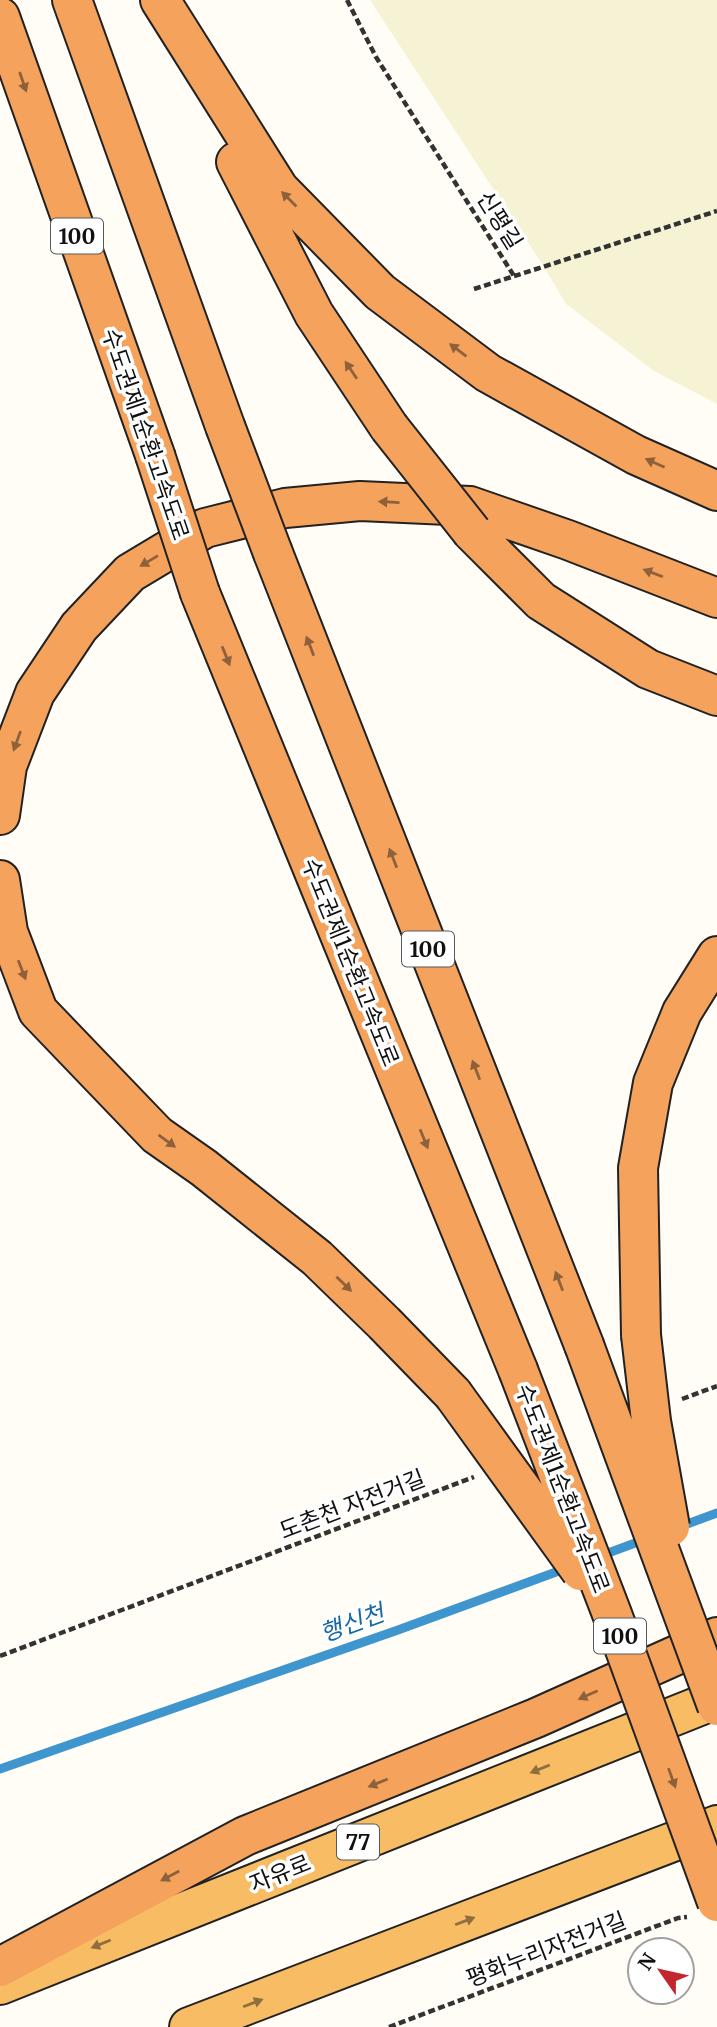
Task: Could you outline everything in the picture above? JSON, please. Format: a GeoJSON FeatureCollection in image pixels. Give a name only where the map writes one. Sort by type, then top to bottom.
{"type":"FeatureCollection","features":[{"type":"Feature","properties":{"kind":"highway","name":"100"},"geometry":{"type":"LineString","coordinates":[[72,0],[273,553],[584,1345],[702,1631],[717,1706]]}},
{"type":"Feature","properties":{"kind":"highway"},"geometry":{"type":"LineString","coordinates":[[153,0],[314,314],[388,427],[472,532],[541,601],[648,669],[717,696]]}},
{"type":"Feature","properties":{"kind":"highway"},"geometry":{"type":"LineString","coordinates":[[160,0],[279,189],[380,292],[488,373],[636,455],[717,491]]}},
{"type":"Feature","properties":{"kind":"highway","name":"수도권제1순환고속도로"},"geometry":{"type":"LineString","coordinates":[[0,17],[155,455],[200,593],[518,1370],[612,1614],[704,1910]]}},
{"type":"Feature","properties":{"kind":"highway"},"geometry":{"type":"LineString","coordinates":[[0,814],[7,766],[35,692],[79,627],[130,573],[205,528],[285,508],[360,501],[470,506],[717,597]]}},
{"type":"Feature","properties":{"kind":"highway"},"geometry":{"type":"LineString","coordinates":[[0,880],[8,932],[38,1011],[157,1135],[204,1168],[317,1258],[384,1322],[453,1394],[612,1614]]}},
{"type":"Feature","properties":{"kind":"highway"},"geometry":{"type":"LineString","coordinates":[[0,1967],[245,1836],[536,1718],[702,1631],[651,1421],[641,1335],[638,1168],[653,1083],[682,1012],[717,956]]}},
{"type":"Feature","properties":{"kind":"highway","name":"자유로"},"geometry":{"type":"LineString","coordinates":[[0,1984],[717,1699]]}},
{"type":"Feature","properties":{"kind":"highway"},"geometry":{"type":"LineString","coordinates":[[189,2027],[717,1825]]}},
{"type":"Feature","properties":{"kind":"path","name":"신평길"},"geometry":{"type":"LineString","coordinates":[[348,0],[376,57],[514,276],[717,211]]}},
{"type":"Feature","properties":{"kind":"path"},"geometry":{"type":"LineString","coordinates":[[474,289],[514,276]]}},
{"type":"Feature","properties":{"kind":"path"},"geometry":{"type":"LineString","coordinates":[[678,1401],[717,1386]]}},
{"type":"Feature","properties":{"kind":"path","name":"도촌천 자전거길"},"geometry":{"type":"LineString","coordinates":[[0,1656],[482,1474]]}},
{"type":"Feature","properties":{"kind":"path","name":"평화누리자전거길"},"geometry":{"type":"LineString","coordinates":[[389,2027],[704,1910]]}},
{"type":"Feature","properties":{"kind":"shaded area"},"geometry":{"type":"Polygon","coordinates":[[[370,0],[717,0],[717,404],[654,371],[566,304],[370,0]]]}},
{"type":"Feature","properties":{"kind":"waterway","name":"행신천"},"geometry":{"type":"LineString","coordinates":[[679,1527],[717,1513]]}},
{"type":"Feature","properties":{"kind":"waterway","name":"행신천"},"geometry":{"type":"LineString","coordinates":[[600,1556],[646,1539]]}},
{"type":"Feature","properties":{"kind":"waterway","name":"행신천"},"geometry":{"type":"LineString","coordinates":[[0,1769],[567,1568]]}}]}
